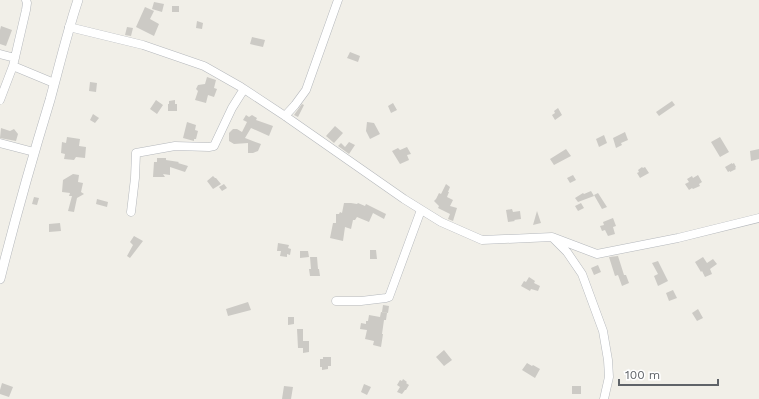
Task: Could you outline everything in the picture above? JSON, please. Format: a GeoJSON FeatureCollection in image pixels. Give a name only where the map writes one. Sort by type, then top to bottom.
{"type":"FeatureCollection","features":[{"type":"Feature","properties":{"kind":"street"},"geometry":{"type":"LineString","coordinates":[[0,100],[14,62],[26,10],[26,0]]}},
{"type":"Feature","properties":{"kind":"street"},"geometry":{"type":"LineString","coordinates":[[0,279],[16,215],[78,0]]}},
{"type":"Feature","properties":{"kind":"street"},"geometry":{"type":"LineString","coordinates":[[285,116],[306,90],[338,0]]}},
{"type":"Feature","properties":{"kind":"street"},"geometry":{"type":"LineString","coordinates":[[69,27],[150,47],[204,66],[244,89],[285,116],[421,210],[441,222],[482,240],[552,237],[597,254],[678,238],[759,218]]}},
{"type":"Feature","properties":{"kind":"street"},"geometry":{"type":"LineString","coordinates":[[0,54],[54,83]]}},
{"type":"Feature","properties":{"kind":"street"},"geometry":{"type":"LineString","coordinates":[[131,212],[136,153],[175,146],[214,146],[232,108],[244,89]]}},
{"type":"Feature","properties":{"kind":"street"},"geometry":{"type":"LineString","coordinates":[[0,143],[34,152]]}},
{"type":"Feature","properties":{"kind":"street"},"geometry":{"type":"LineString","coordinates":[[336,301],[361,301],[389,296],[421,210]]}},
{"type":"Feature","properties":{"kind":"street"},"geometry":{"type":"LineString","coordinates":[[552,237],[567,252],[582,274],[603,331],[608,360],[609,377],[604,399]]}},
{"type":"Feature","properties":{"kind":"building"},"geometry":{"type":"Polygon","coordinates":[[[154,2],[164,4],[162,12],[152,9],[154,2]]]}},
{"type":"Feature","properties":{"kind":"building"},"geometry":{"type":"Polygon","coordinates":[[[172,6],[179,6],[179,12],[172,12],[172,6]]]}},
{"type":"Feature","properties":{"kind":"building"},"geometry":{"type":"Polygon","coordinates":[[[145,7],[154,11],[150,19],[159,24],[154,36],[136,27],[145,7]]]}},
{"type":"Feature","properties":{"kind":"building"},"geometry":{"type":"Polygon","coordinates":[[[197,21],[203,23],[202,29],[196,28],[197,21]]]}},
{"type":"Feature","properties":{"kind":"building"},"geometry":{"type":"Polygon","coordinates":[[[1,26],[12,30],[6,46],[0,44],[1,26]]]}},
{"type":"Feature","properties":{"kind":"building"},"geometry":{"type":"Polygon","coordinates":[[[127,27],[133,28],[131,36],[125,35],[127,27]]]}},
{"type":"Feature","properties":{"kind":"building"},"geometry":{"type":"Polygon","coordinates":[[[252,37],[265,40],[263,47],[250,44],[252,37]]]}},
{"type":"Feature","properties":{"kind":"building"},"geometry":{"type":"Polygon","coordinates":[[[350,52],[360,56],[358,62],[347,58],[350,52]]]}},
{"type":"Feature","properties":{"kind":"building"},"geometry":{"type":"Polygon","coordinates":[[[207,77],[216,80],[214,88],[217,89],[214,97],[208,95],[206,103],[195,100],[198,85],[205,84],[207,77]]]}},
{"type":"Feature","properties":{"kind":"building"},"geometry":{"type":"Polygon","coordinates":[[[90,82],[97,83],[96,92],[89,91],[90,82]]]}},
{"type":"Feature","properties":{"kind":"building"},"geometry":{"type":"Polygon","coordinates":[[[156,100],[163,105],[157,114],[150,109],[156,100]]]}},
{"type":"Feature","properties":{"kind":"building"},"geometry":{"type":"Polygon","coordinates":[[[175,100],[175,104],[177,104],[177,111],[168,111],[169,101],[175,100]]]}},
{"type":"Feature","properties":{"kind":"building"},"geometry":{"type":"Polygon","coordinates":[[[672,101],[675,105],[659,116],[656,112],[672,101]]]}},
{"type":"Feature","properties":{"kind":"building"},"geometry":{"type":"Polygon","coordinates":[[[393,103],[397,110],[391,113],[388,106],[393,103]]]}},
{"type":"Feature","properties":{"kind":"building"},"geometry":{"type":"Polygon","coordinates":[[[302,104],[304,105],[298,117],[294,115],[302,104]]]}},
{"type":"Feature","properties":{"kind":"building"},"geometry":{"type":"Polygon","coordinates":[[[558,108],[562,115],[555,120],[552,115],[558,108]]]}},
{"type":"Feature","properties":{"kind":"building"},"geometry":{"type":"Polygon","coordinates":[[[93,114],[99,118],[95,123],[90,120],[93,114]]]}},
{"type":"Feature","properties":{"kind":"building"},"geometry":{"type":"Polygon","coordinates":[[[246,115],[249,117],[252,115],[257,118],[256,120],[273,126],[269,136],[251,128],[245,138],[261,144],[258,151],[253,153],[248,153],[248,143],[234,144],[229,141],[229,133],[233,129],[237,129],[242,132],[247,122],[243,120],[246,115]]]}},
{"type":"Feature","properties":{"kind":"building"},"geometry":{"type":"Polygon","coordinates":[[[187,122],[196,125],[195,130],[198,131],[194,141],[183,138],[187,122]]]}},
{"type":"Feature","properties":{"kind":"building"},"geometry":{"type":"Polygon","coordinates":[[[367,122],[374,123],[380,134],[370,139],[366,131],[367,122]]]}},
{"type":"Feature","properties":{"kind":"building"},"geometry":{"type":"Polygon","coordinates":[[[335,126],[343,133],[334,143],[326,136],[335,126]]]}},
{"type":"Feature","properties":{"kind":"building"},"geometry":{"type":"Polygon","coordinates":[[[1,128],[10,131],[14,129],[18,134],[16,141],[0,138],[1,128]]]}},
{"type":"Feature","properties":{"kind":"building"},"geometry":{"type":"Polygon","coordinates":[[[625,132],[628,140],[621,143],[622,145],[616,148],[613,138],[625,132]]]}},
{"type":"Feature","properties":{"kind":"building"},"geometry":{"type":"Polygon","coordinates":[[[604,135],[607,143],[599,147],[596,139],[604,135]]]}},
{"type":"Feature","properties":{"kind":"building"},"geometry":{"type":"Polygon","coordinates":[[[67,137],[80,139],[79,146],[86,147],[85,158],[76,157],[74,160],[64,159],[65,154],[61,153],[62,142],[66,143],[67,137]]]}},
{"type":"Feature","properties":{"kind":"building"},"geometry":{"type":"Polygon","coordinates":[[[720,137],[729,152],[720,157],[711,142],[720,137]]]}},
{"type":"Feature","properties":{"kind":"building"},"geometry":{"type":"Polygon","coordinates":[[[349,142],[355,145],[349,154],[338,146],[341,143],[345,147],[349,142]]]}},
{"type":"Feature","properties":{"kind":"building"},"geometry":{"type":"Polygon","coordinates":[[[407,147],[411,154],[407,155],[409,160],[400,164],[392,151],[398,148],[400,150],[407,147]]]}},
{"type":"Feature","properties":{"kind":"building"},"geometry":{"type":"Polygon","coordinates":[[[566,149],[571,156],[554,165],[550,159],[566,149]]]}},
{"type":"Feature","properties":{"kind":"building"},"geometry":{"type":"Polygon","coordinates":[[[759,149],[759,159],[751,161],[750,151],[759,149]]]}},
{"type":"Feature","properties":{"kind":"building"},"geometry":{"type":"Polygon","coordinates":[[[157,158],[166,158],[166,160],[179,162],[178,163],[188,166],[185,172],[170,167],[170,175],[163,174],[165,177],[153,177],[154,162],[157,162],[157,158]]]}},
{"type":"Feature","properties":{"kind":"building"},"geometry":{"type":"Polygon","coordinates":[[[734,163],[736,169],[728,172],[725,167],[734,163]]]}},
{"type":"Feature","properties":{"kind":"building"},"geometry":{"type":"Polygon","coordinates":[[[642,167],[645,167],[649,173],[640,178],[637,173],[642,167]]]}},
{"type":"Feature","properties":{"kind":"building"},"geometry":{"type":"Polygon","coordinates":[[[73,174],[79,175],[78,182],[83,183],[81,192],[84,194],[77,198],[74,212],[68,211],[72,196],[69,196],[70,193],[62,192],[63,180],[73,174]]]}},
{"type":"Feature","properties":{"kind":"building"},"geometry":{"type":"Polygon","coordinates":[[[573,175],[576,180],[570,183],[567,178],[573,175]]]}},
{"type":"Feature","properties":{"kind":"building"},"geometry":{"type":"Polygon","coordinates":[[[698,175],[702,182],[699,184],[700,186],[689,190],[685,184],[689,182],[687,179],[698,175]]]}},
{"type":"Feature","properties":{"kind":"building"},"geometry":{"type":"Polygon","coordinates":[[[213,176],[221,184],[213,189],[207,181],[213,176]]]}},
{"type":"Feature","properties":{"kind":"building"},"geometry":{"type":"Polygon","coordinates":[[[224,184],[227,188],[222,191],[219,187],[224,184]]]}},
{"type":"Feature","properties":{"kind":"building"},"geometry":{"type":"Polygon","coordinates":[[[446,184],[450,187],[447,197],[453,200],[450,206],[457,208],[453,221],[448,219],[450,214],[438,208],[439,206],[434,201],[439,193],[441,194],[446,184]]]}},
{"type":"Feature","properties":{"kind":"building"},"geometry":{"type":"Polygon","coordinates":[[[591,191],[594,196],[578,202],[575,198],[583,193],[584,194],[591,191]]]}},
{"type":"Feature","properties":{"kind":"building"},"geometry":{"type":"Polygon","coordinates":[[[598,193],[607,207],[602,209],[594,195],[598,193]]]}},
{"type":"Feature","properties":{"kind":"building"},"geometry":{"type":"Polygon","coordinates":[[[34,197],[39,198],[37,205],[32,204],[34,197]]]}},
{"type":"Feature","properties":{"kind":"building"},"geometry":{"type":"Polygon","coordinates":[[[97,199],[108,202],[107,207],[96,204],[97,199]]]}},
{"type":"Feature","properties":{"kind":"building"},"geometry":{"type":"Polygon","coordinates":[[[344,203],[358,203],[365,206],[366,204],[386,214],[384,219],[373,213],[369,222],[357,217],[353,220],[351,229],[345,227],[343,241],[330,238],[333,223],[336,223],[336,214],[339,214],[340,212],[342,213],[344,203]]]}},
{"type":"Feature","properties":{"kind":"building"},"geometry":{"type":"Polygon","coordinates":[[[581,203],[584,208],[578,211],[575,206],[581,203]]]}},
{"type":"Feature","properties":{"kind":"building"},"geometry":{"type":"Polygon","coordinates":[[[512,209],[513,212],[520,211],[521,219],[508,222],[506,210],[512,209]]]}},
{"type":"Feature","properties":{"kind":"building"},"geometry":{"type":"Polygon","coordinates":[[[537,211],[541,223],[533,225],[537,211]]]}},
{"type":"Feature","properties":{"kind":"building"},"geometry":{"type":"Polygon","coordinates":[[[613,218],[616,226],[613,227],[615,234],[608,236],[605,230],[602,231],[600,226],[604,225],[603,222],[613,218]]]}},
{"type":"Feature","properties":{"kind":"building"},"geometry":{"type":"Polygon","coordinates":[[[60,223],[61,231],[49,232],[49,224],[60,223]]]}},
{"type":"Feature","properties":{"kind":"building"},"geometry":{"type":"Polygon","coordinates":[[[134,236],[143,241],[130,258],[127,256],[133,245],[130,242],[134,236]]]}},
{"type":"Feature","properties":{"kind":"building"},"geometry":{"type":"Polygon","coordinates":[[[278,243],[289,245],[288,248],[291,249],[290,255],[287,254],[287,257],[280,256],[281,251],[277,251],[278,243]]]}},
{"type":"Feature","properties":{"kind":"building"},"geometry":{"type":"Polygon","coordinates":[[[370,250],[376,250],[377,259],[370,259],[370,250]]]}},
{"type":"Feature","properties":{"kind":"building"},"geometry":{"type":"Polygon","coordinates":[[[300,251],[308,251],[309,257],[300,258],[300,251]]]}},
{"type":"Feature","properties":{"kind":"building"},"geometry":{"type":"Polygon","coordinates":[[[618,256],[624,275],[626,275],[629,283],[622,286],[618,275],[615,276],[609,257],[618,256]]]}},
{"type":"Feature","properties":{"kind":"building"},"geometry":{"type":"Polygon","coordinates":[[[310,257],[317,257],[320,276],[310,276],[310,257]]]}},
{"type":"Feature","properties":{"kind":"building"},"geometry":{"type":"Polygon","coordinates":[[[703,257],[707,263],[713,259],[717,264],[710,269],[712,274],[705,277],[695,262],[703,257]]]}},
{"type":"Feature","properties":{"kind":"building"},"geometry":{"type":"Polygon","coordinates":[[[658,261],[668,281],[658,286],[654,276],[658,274],[652,263],[658,261]]]}},
{"type":"Feature","properties":{"kind":"building"},"geometry":{"type":"Polygon","coordinates":[[[598,265],[601,272],[594,275],[591,268],[598,265]]]}},
{"type":"Feature","properties":{"kind":"building"},"geometry":{"type":"Polygon","coordinates":[[[529,277],[535,281],[534,283],[540,286],[538,291],[531,289],[530,291],[521,286],[529,277]]]}},
{"type":"Feature","properties":{"kind":"building"},"geometry":{"type":"Polygon","coordinates":[[[673,290],[677,298],[669,301],[666,293],[673,290]]]}},
{"type":"Feature","properties":{"kind":"building"},"geometry":{"type":"Polygon","coordinates":[[[248,302],[251,310],[228,316],[226,309],[248,302]]]}},
{"type":"Feature","properties":{"kind":"building"},"geometry":{"type":"Polygon","coordinates":[[[383,305],[389,306],[388,313],[382,312],[383,305]]]}},
{"type":"Feature","properties":{"kind":"building"},"geometry":{"type":"Polygon","coordinates":[[[698,309],[703,318],[697,321],[692,313],[698,309]]]}},
{"type":"Feature","properties":{"kind":"building"},"geometry":{"type":"Polygon","coordinates":[[[381,312],[387,313],[386,320],[384,320],[381,347],[373,345],[374,341],[365,339],[367,330],[360,329],[361,323],[366,324],[366,321],[368,321],[369,315],[380,317],[381,312]]]}},
{"type":"Feature","properties":{"kind":"building"},"geometry":{"type":"Polygon","coordinates":[[[288,317],[294,317],[294,324],[288,325],[288,317]]]}},
{"type":"Feature","properties":{"kind":"building"},"geometry":{"type":"Polygon","coordinates":[[[297,329],[303,329],[303,341],[309,341],[309,352],[303,353],[303,348],[298,348],[297,329]]]}},
{"type":"Feature","properties":{"kind":"building"},"geometry":{"type":"Polygon","coordinates":[[[444,350],[452,360],[444,366],[436,357],[444,350]]]}},
{"type":"Feature","properties":{"kind":"building"},"geometry":{"type":"Polygon","coordinates":[[[323,357],[331,357],[331,366],[328,366],[328,369],[322,370],[322,367],[320,367],[320,359],[323,359],[323,357]]]}},
{"type":"Feature","properties":{"kind":"building"},"geometry":{"type":"Polygon","coordinates":[[[527,363],[540,369],[535,378],[522,370],[527,363]]]}},
{"type":"Feature","properties":{"kind":"building"},"geometry":{"type":"Polygon","coordinates":[[[403,379],[409,385],[402,394],[397,392],[400,387],[397,385],[400,380],[402,381],[403,379]]]}},
{"type":"Feature","properties":{"kind":"building"},"geometry":{"type":"Polygon","coordinates":[[[2,383],[13,387],[9,397],[0,394],[2,383]]]}},
{"type":"Feature","properties":{"kind":"building"},"geometry":{"type":"Polygon","coordinates":[[[364,384],[371,387],[367,395],[361,392],[364,384]]]}},
{"type":"Feature","properties":{"kind":"building"},"geometry":{"type":"Polygon","coordinates":[[[284,386],[293,387],[291,399],[282,399],[284,386]]]}},
{"type":"Feature","properties":{"kind":"building"},"geometry":{"type":"Polygon","coordinates":[[[572,386],[581,386],[581,394],[572,394],[572,386]]]}}]}
